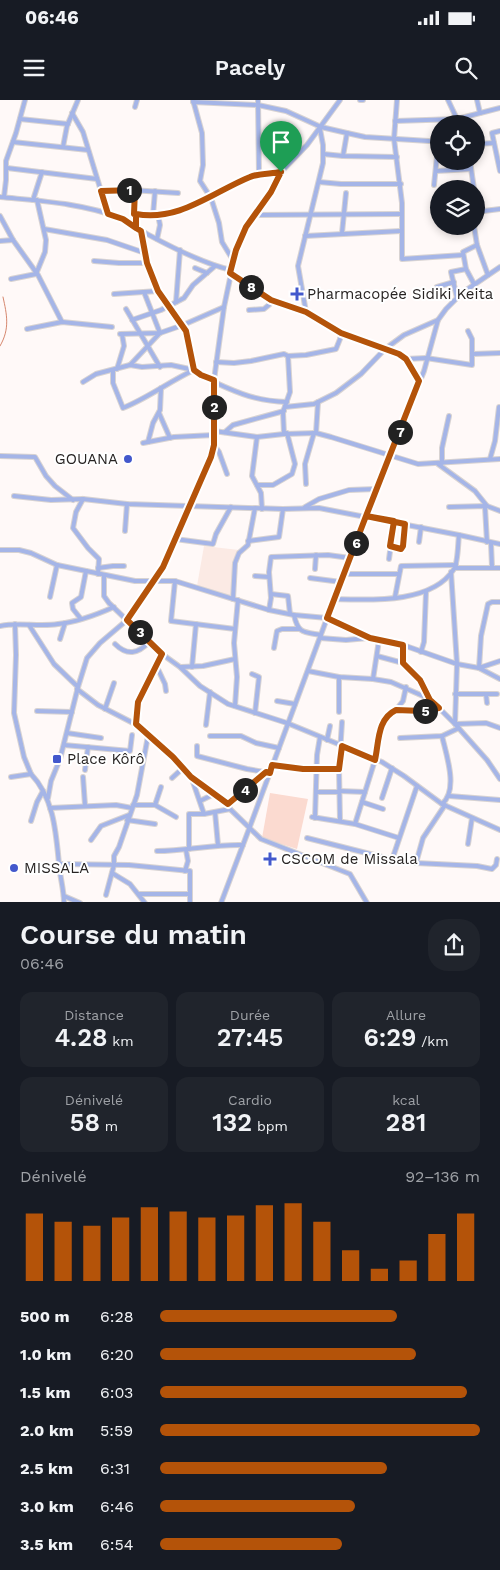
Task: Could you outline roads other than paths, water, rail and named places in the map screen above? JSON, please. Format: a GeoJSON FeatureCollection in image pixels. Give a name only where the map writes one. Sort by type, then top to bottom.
{"type":"FeatureCollection","features":[{"type":"Feature","properties":{"kind":"street"},"geometry":{"type":"LineString","coordinates":[[25,100],[13,142],[7,155],[7,168],[2,197],[60,202],[123,219],[157,239],[215,266],[231,271],[271,300],[306,312],[341,333],[399,354],[406,359],[419,381]]}},
{"type":"Feature","properties":{"kind":"street"},"geometry":{"type":"LineString","coordinates":[[63,147],[68,124],[77,100]]}},
{"type":"Feature","properties":{"kind":"street"},"geometry":{"type":"LineString","coordinates":[[136,107],[137,100]]}},
{"type":"Feature","properties":{"kind":"street"},"geometry":{"type":"LineString","coordinates":[[64,902],[58,841],[48,791],[64,745],[77,688],[89,654],[127,620],[163,567],[211,457],[214,445],[214,381],[216,362],[224,307],[239,240],[271,192],[281,172],[298,156],[321,128],[340,100]]}},
{"type":"Feature","properties":{"kind":"street"},"geometry":{"type":"LineString","coordinates":[[397,100],[394,139],[401,184],[402,259],[463,255]]}},
{"type":"Feature","properties":{"kind":"street"},"geometry":{"type":"LineString","coordinates":[[448,100],[455,115]]}},
{"type":"Feature","properties":{"kind":"street"},"geometry":{"type":"LineString","coordinates":[[476,100],[480,113]]}},
{"type":"Feature","properties":{"kind":"street"},"geometry":{"type":"LineString","coordinates":[[233,260],[222,242],[220,223],[210,198],[200,181],[203,165],[202,133],[193,101],[258,103],[286,111],[321,128],[394,139],[429,141]]}},
{"type":"Feature","properties":{"kind":"street"},"geometry":{"type":"LineString","coordinates":[[258,103],[259,175]]}},
{"type":"Feature","properties":{"kind":"street"},"geometry":{"type":"LineString","coordinates":[[472,115],[500,108]]}},
{"type":"Feature","properties":{"kind":"street"},"geometry":{"type":"LineString","coordinates":[[72,113],[83,132],[108,214]]}},
{"type":"Feature","properties":{"kind":"street"},"geometry":{"type":"LineString","coordinates":[[20,119],[68,124]]}},
{"type":"Feature","properties":{"kind":"street"},"geometry":{"type":"LineString","coordinates":[[396,121],[430,120]]}},
{"type":"Feature","properties":{"kind":"street"},"geometry":{"type":"LineString","coordinates":[[306,312],[298,266],[319,182],[323,154],[321,128]]}},
{"type":"Feature","properties":{"kind":"street"},"geometry":{"type":"LineString","coordinates":[[500,131],[492,132],[500,171]]}},
{"type":"Feature","properties":{"kind":"street"},"geometry":{"type":"LineString","coordinates":[[343,156],[347,133]]}},
{"type":"Feature","properties":{"kind":"street"},"geometry":{"type":"LineString","coordinates":[[13,142],[88,150]]}},
{"type":"Feature","properties":{"kind":"street"},"geometry":{"type":"LineString","coordinates":[[485,144],[494,143]]}},
{"type":"Feature","properties":{"kind":"street"},"geometry":{"type":"LineString","coordinates":[[323,154],[397,157]]}},
{"type":"Feature","properties":{"kind":"street"},"geometry":{"type":"LineString","coordinates":[[7,168],[97,179]]}},
{"type":"Feature","properties":{"kind":"street"},"geometry":{"type":"LineString","coordinates":[[435,180],[436,171],[454,170]]}},
{"type":"Feature","properties":{"kind":"street"},"geometry":{"type":"LineString","coordinates":[[36,274],[44,252],[44,229],[35,200],[42,172]]}},
{"type":"Feature","properties":{"kind":"street"},"geometry":{"type":"LineString","coordinates":[[136,214],[155,215],[173,213],[210,198],[251,176],[281,172]]}},
{"type":"Feature","properties":{"kind":"street"},"geometry":{"type":"LineString","coordinates":[[319,182],[401,184]]}},
{"type":"Feature","properties":{"kind":"street"},"geometry":{"type":"LineString","coordinates":[[101,191],[135,190],[178,193]]}},
{"type":"Feature","properties":{"kind":"street"},"geometry":{"type":"LineString","coordinates":[[135,190],[134,214],[136,214],[136,228]]}},
{"type":"Feature","properties":{"kind":"street"},"geometry":{"type":"LineString","coordinates":[[155,192],[155,215],[160,225],[157,239]]}},
{"type":"Feature","properties":{"kind":"street"},"geometry":{"type":"LineString","coordinates":[[342,233],[346,193]]}},
{"type":"Feature","properties":{"kind":"street"},"geometry":{"type":"LineString","coordinates":[[485,211],[500,209]]}},
{"type":"Feature","properties":{"kind":"street"},"geometry":{"type":"LineString","coordinates":[[254,215],[401,214]]}},
{"type":"Feature","properties":{"kind":"street"},"geometry":{"type":"LineString","coordinates":[[0,216],[13,240],[36,274],[62,322]]}},
{"type":"Feature","properties":{"kind":"street"},"geometry":{"type":"LineString","coordinates":[[44,229],[107,240],[145,253]]}},
{"type":"Feature","properties":{"kind":"street"},"geometry":{"type":"LineString","coordinates":[[141,231],[147,263],[158,291],[182,326],[188,339],[194,370]]}},
{"type":"Feature","properties":{"kind":"street"},"geometry":{"type":"LineString","coordinates":[[305,236],[401,231]]}},
{"type":"Feature","properties":{"kind":"street"},"geometry":{"type":"LineString","coordinates":[[475,235],[488,275]]}},
{"type":"Feature","properties":{"kind":"street"},"geometry":{"type":"LineString","coordinates":[[0,241],[13,240]]}},
{"type":"Feature","properties":{"kind":"street"},"geometry":{"type":"LineString","coordinates":[[474,284],[466,269],[463,252],[477,245]]}},
{"type":"Feature","properties":{"kind":"street"},"geometry":{"type":"LineString","coordinates":[[176,302],[180,250]]}},
{"type":"Feature","properties":{"kind":"street"},"geometry":{"type":"LineString","coordinates":[[94,261],[147,263]]}},
{"type":"Feature","properties":{"kind":"street"},"geometry":{"type":"LineString","coordinates":[[132,320],[169,306],[184,298],[193,285],[215,266]]}},
{"type":"Feature","properties":{"kind":"street"},"geometry":{"type":"LineString","coordinates":[[220,902],[376,489],[419,381],[438,320],[446,308],[457,298],[500,267]]}},
{"type":"Feature","properties":{"kind":"street"},"geometry":{"type":"LineString","coordinates":[[195,268],[206,273]]}},
{"type":"Feature","properties":{"kind":"street"},"geometry":{"type":"LineString","coordinates":[[457,298],[451,272],[466,269]]}},
{"type":"Feature","properties":{"kind":"street"},"geometry":{"type":"LineString","coordinates":[[11,279],[36,274]]}},
{"type":"Feature","properties":{"kind":"street"},"geometry":{"type":"LineString","coordinates":[[437,287],[454,282]]}},
{"type":"Feature","properties":{"kind":"street"},"geometry":{"type":"LineString","coordinates":[[114,294],[158,291]]}},
{"type":"Feature","properties":{"kind":"street"},"geometry":{"type":"LineString","coordinates":[[144,292],[160,333]]}},
{"type":"Feature","properties":{"kind":"street"},"geometry":{"type":"LineString","coordinates":[[249,310],[264,309],[270,304],[271,300]]}},
{"type":"Feature","properties":{"kind":"street"},"geometry":{"type":"LineString","coordinates":[[194,370],[123,408],[113,383],[115,369],[124,346],[121,334],[160,333],[182,326],[224,307]]}},
{"type":"Feature","properties":{"kind":"street"},"geometry":{"type":"LineString","coordinates":[[126,309],[160,367]]}},
{"type":"Feature","properties":{"kind":"street"},"geometry":{"type":"LineString","coordinates":[[225,432],[233,425],[284,409],[318,402],[336,393],[361,374],[384,349],[404,335],[438,320]]}},
{"type":"Feature","properties":{"kind":"street"},"geometry":{"type":"LineString","coordinates":[[27,329],[62,322],[112,327]]}},
{"type":"Feature","properties":{"kind":"street"},"geometry":{"type":"LineString","coordinates":[[406,359],[426,358],[472,365],[472,339],[468,331]]}},
{"type":"Feature","properties":{"kind":"street"},"geometry":{"type":"LineString","coordinates":[[130,365],[160,333]]}},
{"type":"Feature","properties":{"kind":"street"},"geometry":{"type":"LineString","coordinates":[[216,362],[234,363],[284,354],[288,356],[306,355],[336,349],[341,333]]}},
{"type":"Feature","properties":{"kind":"street"},"geometry":{"type":"LineString","coordinates":[[472,354],[500,352]]}},
{"type":"Feature","properties":{"kind":"street"},"geometry":{"type":"LineString","coordinates":[[257,486],[273,485],[292,474],[295,464],[285,434],[284,409],[290,392],[291,381],[288,356]]}},
{"type":"Feature","properties":{"kind":"street"},"geometry":{"type":"LineString","coordinates":[[82,382],[96,374],[130,365],[160,367],[170,365],[194,370],[249,397],[270,402],[287,402]]}},
{"type":"Feature","properties":{"kind":"street"},"geometry":{"type":"LineString","coordinates":[[161,388],[159,413],[145,442],[225,432],[257,437],[285,434],[315,434],[418,464],[500,459]]}},
{"type":"Feature","properties":{"kind":"street"},"geometry":{"type":"LineString","coordinates":[[306,484],[305,464],[315,434],[318,402]]}},
{"type":"Feature","properties":{"kind":"street"},"geometry":{"type":"LineString","coordinates":[[490,459],[495,441],[499,407]]}},
{"type":"Feature","properties":{"kind":"street"},"geometry":{"type":"LineString","coordinates":[[159,413],[170,438]]}},
{"type":"Feature","properties":{"kind":"street"},"geometry":{"type":"LineString","coordinates":[[440,463],[449,416]]}},
{"type":"Feature","properties":{"kind":"street"},"geometry":{"type":"LineString","coordinates":[[257,437],[252,476],[261,493],[262,508]]}},
{"type":"Feature","properties":{"kind":"street"},"geometry":{"type":"LineString","coordinates":[[214,445],[227,474]]}},
{"type":"Feature","properties":{"kind":"street"},"geometry":{"type":"LineString","coordinates":[[0,456],[35,457],[54,486],[73,500]]}},
{"type":"Feature","properties":{"kind":"street"},"geometry":{"type":"LineString","coordinates":[[440,463],[475,491],[486,506],[492,567]]}},
{"type":"Feature","properties":{"kind":"street"},"geometry":{"type":"LineString","coordinates":[[295,464],[305,464]]}},
{"type":"Feature","properties":{"kind":"street"},"geometry":{"type":"LineString","coordinates":[[303,508],[319,499],[349,490],[376,489]]}},
{"type":"Feature","properties":{"kind":"street"},"geometry":{"type":"LineString","coordinates":[[14,496],[51,500],[83,499],[127,504],[283,509],[319,508],[394,521],[500,544]]}},
{"type":"Feature","properties":{"kind":"street"},"geometry":{"type":"LineString","coordinates":[[83,499],[76,512],[73,528],[99,559],[98,574]]}},
{"type":"Feature","properties":{"kind":"street"},"geometry":{"type":"LineString","coordinates":[[125,531],[127,504]]}},
{"type":"Feature","properties":{"kind":"street"},"geometry":{"type":"LineString","coordinates":[[449,507],[486,506],[500,512]]}},
{"type":"Feature","properties":{"kind":"street"},"geometry":{"type":"LineString","coordinates":[[175,539],[213,544],[216,534],[231,507]]}},
{"type":"Feature","properties":{"kind":"street"},"geometry":{"type":"LineString","coordinates":[[233,598],[236,558],[246,548],[255,508]]}},
{"type":"Feature","properties":{"kind":"street"},"geometry":{"type":"LineString","coordinates":[[248,541],[279,537],[283,509]]}},
{"type":"Feature","properties":{"kind":"street"},"geometry":{"type":"LineString","coordinates":[[389,558],[394,521]]}},
{"type":"Feature","properties":{"kind":"street"},"geometry":{"type":"LineString","coordinates":[[390,546],[402,548],[405,524]]}},
{"type":"Feature","properties":{"kind":"street"},"geometry":{"type":"LineString","coordinates":[[419,542],[421,527]]}},
{"type":"Feature","properties":{"kind":"street"},"geometry":{"type":"LineString","coordinates":[[334,599],[371,600],[426,592],[442,582],[456,567],[459,535]]}},
{"type":"Feature","properties":{"kind":"street"},"geometry":{"type":"LineString","coordinates":[[0,550],[25,552],[57,565],[135,581],[175,582],[269,610],[292,615],[327,618],[370,638],[403,645],[457,664],[479,668],[500,679]]}},
{"type":"Feature","properties":{"kind":"street"},"geometry":{"type":"LineString","coordinates":[[314,569],[316,555]]}},
{"type":"Feature","properties":{"kind":"street"},"geometry":{"type":"LineString","coordinates":[[269,610],[271,557],[328,555],[350,558]]}},
{"type":"Feature","properties":{"kind":"street"},"geometry":{"type":"LineString","coordinates":[[50,597],[57,565]]}},
{"type":"Feature","properties":{"kind":"street"},"geometry":{"type":"LineString","coordinates":[[98,568],[124,566]]}},
{"type":"Feature","properties":{"kind":"street"},"geometry":{"type":"LineString","coordinates":[[395,597],[402,566],[500,568]]}},
{"type":"Feature","properties":{"kind":"street"},"geometry":{"type":"LineString","coordinates":[[81,619],[73,609],[72,603],[82,597],[86,571]]}},
{"type":"Feature","properties":{"kind":"street"},"geometry":{"type":"LineString","coordinates":[[451,572],[457,664],[455,724]]}},
{"type":"Feature","properties":{"kind":"street"},"geometry":{"type":"LineString","coordinates":[[344,574],[400,574]]}},
{"type":"Feature","properties":{"kind":"street"},"geometry":{"type":"LineString","coordinates":[[104,575],[104,596],[114,607],[149,642],[181,668],[192,680],[228,704],[288,724],[375,760],[392,768],[443,804],[500,830]]}},
{"type":"Feature","properties":{"kind":"street"},"geometry":{"type":"LineString","coordinates":[[255,576],[269,577]]}},
{"type":"Feature","properties":{"kind":"street"},"geometry":{"type":"LineString","coordinates":[[310,578],[341,582]]}},
{"type":"Feature","properties":{"kind":"street"},"geometry":{"type":"LineString","coordinates":[[175,582],[171,621],[236,629]]}},
{"type":"Feature","properties":{"kind":"street"},"geometry":{"type":"LineString","coordinates":[[421,652],[424,642],[426,592]]}},
{"type":"Feature","properties":{"kind":"street"},"geometry":{"type":"LineString","coordinates":[[271,594],[288,596],[296,625],[303,632],[346,640],[370,638]]}},
{"type":"Feature","properties":{"kind":"street"},"geometry":{"type":"LineString","coordinates":[[235,706],[238,600]]}},
{"type":"Feature","properties":{"kind":"street"},"geometry":{"type":"LineString","coordinates":[[479,668],[481,636],[488,604],[500,602]]}},
{"type":"Feature","properties":{"kind":"street"},"geometry":{"type":"LineString","coordinates":[[0,626],[58,624],[90,618],[114,607]]}},
{"type":"Feature","properties":{"kind":"street"},"geometry":{"type":"LineString","coordinates":[[60,639],[66,622]]}},
{"type":"Feature","properties":{"kind":"street"},"geometry":{"type":"LineString","coordinates":[[15,624],[14,713],[24,757],[31,774],[48,798]]}},
{"type":"Feature","properties":{"kind":"street"},"geometry":{"type":"LineString","coordinates":[[192,668],[196,624]]}},
{"type":"Feature","properties":{"kind":"street"},"geometry":{"type":"LineString","coordinates":[[29,625],[54,664],[91,700],[136,724],[191,777],[228,804],[230,809],[261,839],[350,874],[367,902]]}},
{"type":"Feature","properties":{"kind":"street"},"geometry":{"type":"LineString","coordinates":[[274,648],[277,631],[282,629],[299,629]]}},
{"type":"Feature","properties":{"kind":"street"},"geometry":{"type":"LineString","coordinates":[[373,679],[379,640]]}},
{"type":"Feature","properties":{"kind":"street"},"geometry":{"type":"LineString","coordinates":[[115,644],[130,653],[139,651],[149,642]]}},
{"type":"Feature","properties":{"kind":"street"},"geometry":{"type":"LineString","coordinates":[[403,645],[403,663]]}},
{"type":"Feature","properties":{"kind":"street"},"geometry":{"type":"LineString","coordinates":[[136,724],[138,702],[162,654]]}},
{"type":"Feature","properties":{"kind":"street"},"geometry":{"type":"LineString","coordinates":[[377,656],[403,663],[420,680],[430,700]]}},
{"type":"Feature","properties":{"kind":"street"},"geometry":{"type":"LineString","coordinates":[[181,668],[192,668],[235,659]]}},
{"type":"Feature","properties":{"kind":"street"},"geometry":{"type":"LineString","coordinates":[[479,668],[500,661]]}},
{"type":"Feature","properties":{"kind":"street"},"geometry":{"type":"LineString","coordinates":[[156,666],[165,684],[166,691]]}},
{"type":"Feature","properties":{"kind":"street"},"geometry":{"type":"LineString","coordinates":[[308,671],[339,677],[391,682],[406,687],[430,700],[459,728],[487,760],[500,779]]}},
{"type":"Feature","properties":{"kind":"street"},"geometry":{"type":"LineString","coordinates":[[252,674],[259,678],[255,713]]}},
{"type":"Feature","properties":{"kind":"street"},"geometry":{"type":"LineString","coordinates":[[339,677],[339,712]]}},
{"type":"Feature","properties":{"kind":"street"},"geometry":{"type":"LineString","coordinates":[[105,709],[114,684]]}},
{"type":"Feature","properties":{"kind":"street"},"geometry":{"type":"LineString","coordinates":[[355,824],[375,760],[381,726],[384,719],[396,710],[404,699],[406,687]]}},
{"type":"Feature","properties":{"kind":"street"},"geometry":{"type":"LineString","coordinates":[[206,725],[210,692]]}},
{"type":"Feature","properties":{"kind":"street"},"geometry":{"type":"LineString","coordinates":[[455,694],[497,694]]}},
{"type":"Feature","properties":{"kind":"street"},"geometry":{"type":"LineString","coordinates":[[486,694],[487,703]]}},
{"type":"Feature","properties":{"kind":"street"},"geometry":{"type":"LineString","coordinates":[[277,701],[295,704]]}},
{"type":"Feature","properties":{"kind":"street"},"geometry":{"type":"LineString","coordinates":[[396,710],[423,711],[439,708]]}},
{"type":"Feature","properties":{"kind":"street"},"geometry":{"type":"LineString","coordinates":[[37,711],[72,712]]}},
{"type":"Feature","properties":{"kind":"street"},"geometry":{"type":"LineString","coordinates":[[340,821],[339,769],[342,746],[342,722]]}},
{"type":"Feature","properties":{"kind":"street"},"geometry":{"type":"LineString","coordinates":[[455,724],[486,723],[500,728]]}},
{"type":"Feature","properties":{"kind":"street"},"geometry":{"type":"LineString","coordinates":[[327,740],[330,726]]}},
{"type":"Feature","properties":{"kind":"street"},"geometry":{"type":"LineString","coordinates":[[400,738],[442,736],[459,728]]}},
{"type":"Feature","properties":{"kind":"street"},"geometry":{"type":"LineString","coordinates":[[67,733],[101,738]]}},
{"type":"Feature","properties":{"kind":"street"},"geometry":{"type":"LineString","coordinates":[[64,745],[130,751],[132,735]]}},
{"type":"Feature","properties":{"kind":"street"},"geometry":{"type":"LineString","coordinates":[[106,895],[114,865],[114,856],[119,847],[137,795],[148,736]]}},
{"type":"Feature","properties":{"kind":"street"},"geometry":{"type":"LineString","coordinates":[[210,736],[241,736],[256,743],[279,748]]}},
{"type":"Feature","properties":{"kind":"street"},"geometry":{"type":"LineString","coordinates":[[416,863],[423,838],[449,796],[450,771],[442,736]]}},
{"type":"Feature","properties":{"kind":"street"},"geometry":{"type":"LineString","coordinates":[[320,737],[316,768],[314,818],[355,824],[399,838]]}},
{"type":"Feature","properties":{"kind":"street"},"geometry":{"type":"LineString","coordinates":[[197,746],[197,756],[247,769],[268,772]]}},
{"type":"Feature","properties":{"kind":"street"},"geometry":{"type":"LineString","coordinates":[[85,770],[88,747]]}},
{"type":"Feature","properties":{"kind":"street"},"geometry":{"type":"LineString","coordinates":[[272,765],[303,769],[339,769]]}},
{"type":"Feature","properties":{"kind":"street"},"geometry":{"type":"LineString","coordinates":[[172,778],[183,768]]}},
{"type":"Feature","properties":{"kind":"street"},"geometry":{"type":"LineString","coordinates":[[382,798],[392,768]]}},
{"type":"Feature","properties":{"kind":"street"},"geometry":{"type":"LineString","coordinates":[[228,804],[268,772]]}},
{"type":"Feature","properties":{"kind":"street"},"geometry":{"type":"LineString","coordinates":[[11,777],[31,774]]}},
{"type":"Feature","properties":{"kind":"street"},"geometry":{"type":"LineString","coordinates":[[82,777],[85,805]]}},
{"type":"Feature","properties":{"kind":"street"},"geometry":{"type":"LineString","coordinates":[[191,777],[204,814]]}},
{"type":"Feature","properties":{"kind":"street"},"geometry":{"type":"LineString","coordinates":[[390,859],[393,857],[417,786]]}},
{"type":"Feature","properties":{"kind":"street"},"geometry":{"type":"LineString","coordinates":[[155,805],[161,787]]}},
{"type":"Feature","properties":{"kind":"street"},"geometry":{"type":"LineString","coordinates":[[31,821],[43,791]]}},
{"type":"Feature","properties":{"kind":"street"},"geometry":{"type":"LineString","coordinates":[[316,792],[365,792]]}},
{"type":"Feature","properties":{"kind":"street"},"geometry":{"type":"LineString","coordinates":[[200,801],[214,794]]}},
{"type":"Feature","properties":{"kind":"street"},"geometry":{"type":"LineString","coordinates":[[449,796],[500,800]]}},
{"type":"Feature","properties":{"kind":"street"},"geometry":{"type":"LineString","coordinates":[[362,802],[383,809]]}},
{"type":"Feature","properties":{"kind":"street"},"geometry":{"type":"LineString","coordinates":[[50,808],[85,805],[133,807],[155,805],[176,817]]}},
{"type":"Feature","properties":{"kind":"street"},"geometry":{"type":"LineString","coordinates":[[185,871],[188,861],[188,815],[230,809]]}},
{"type":"Feature","properties":{"kind":"street"},"geometry":{"type":"LineString","coordinates":[[215,812],[218,846]]}},
{"type":"Feature","properties":{"kind":"street"},"geometry":{"type":"LineString","coordinates":[[91,840],[101,826],[128,817],[155,824]]}},
{"type":"Feature","properties":{"kind":"street"},"geometry":{"type":"LineString","coordinates":[[468,844],[472,818]]}},
{"type":"Feature","properties":{"kind":"street"},"geometry":{"type":"LineString","coordinates":[[307,838],[390,859],[416,863],[477,866],[492,869],[496,865],[497,859]]}},
{"type":"Feature","properties":{"kind":"street"},"geometry":{"type":"LineString","coordinates":[[157,851],[243,845]]}},
{"type":"Feature","properties":{"kind":"street"},"geometry":{"type":"LineString","coordinates":[[59,864],[129,865],[190,871],[190,902]]}},
{"type":"Feature","properties":{"kind":"street"},"geometry":{"type":"LineString","coordinates":[[112,872],[124,879],[145,902]]}},
{"type":"Feature","properties":{"kind":"street"},"geometry":{"type":"LineString","coordinates":[[139,894],[190,894]]}},
{"type":"Feature","properties":{"kind":"street"},"geometry":{"type":"LineString","coordinates":[[64,896],[80,902]]}},
{"type":"Feature","properties":{"kind":"waterway"},"geometry":{"type":"LineString","coordinates":[[0,346],[6,328],[3,297]]}},
{"type":"Feature","properties":{"kind":"place","name":"Pharmacopée Sidiki Keita"},"geometry":{"type":"Point","coordinates":[297,294]}},
{"type":"Feature","properties":{"kind":"place","name":"GOUANA"},"geometry":{"type":"Point","coordinates":[128,459]}},
{"type":"Feature","properties":{"kind":"place","name":"Place Kôrô"},"geometry":{"type":"Point","coordinates":[57,759]}},
{"type":"Feature","properties":{"kind":"place","name":"CSCOM de Missala"},"geometry":{"type":"Point","coordinates":[270,859]}},
{"type":"Feature","properties":{"kind":"place","name":"MISSALA"},"geometry":{"type":"Point","coordinates":[14,868]}}]}
